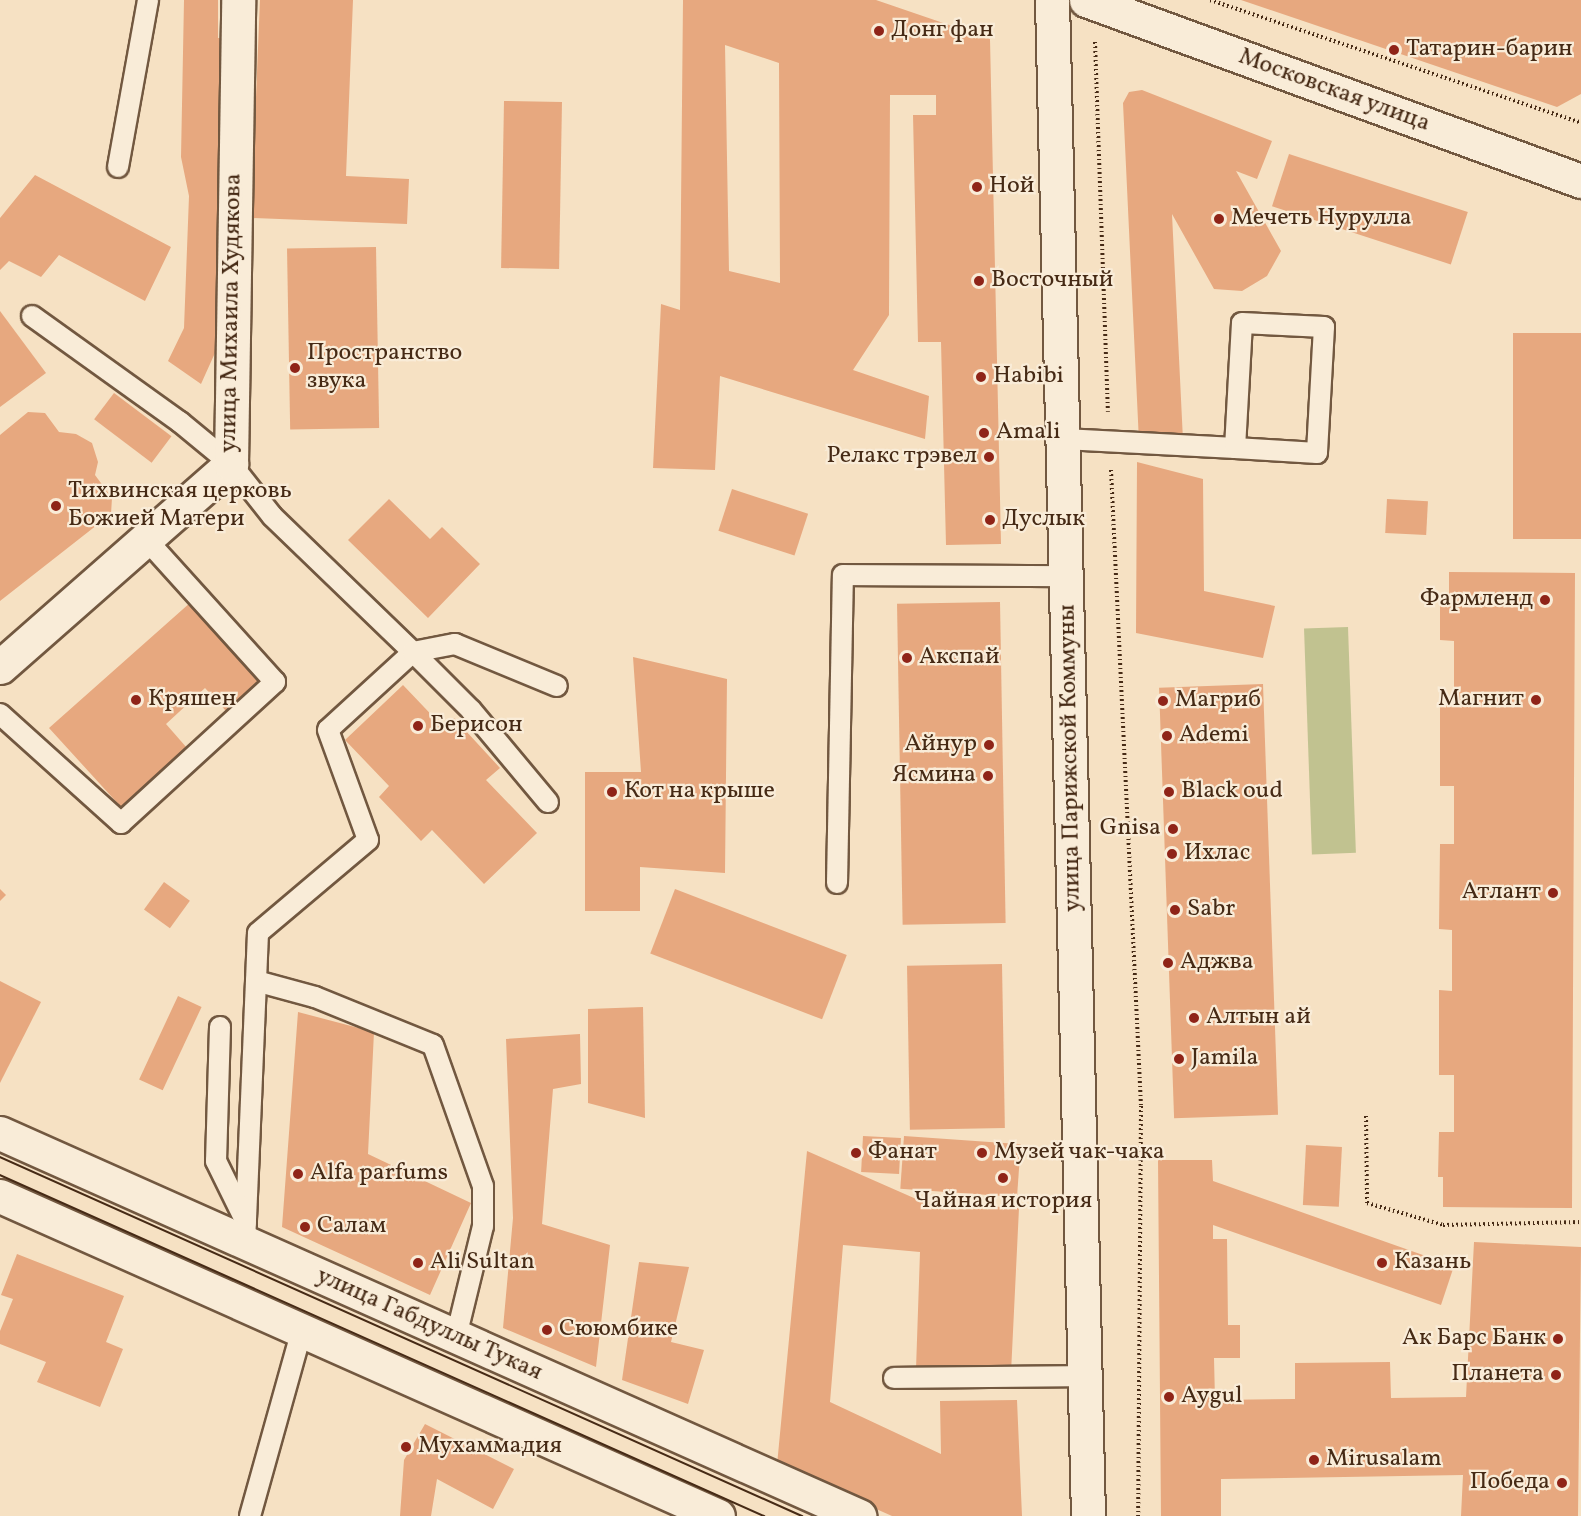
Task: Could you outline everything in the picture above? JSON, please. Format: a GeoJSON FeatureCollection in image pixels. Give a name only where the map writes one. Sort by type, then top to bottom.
{"type":"FeatureCollection","features":[{"type":"Feature","properties":{"kind":"street","name":"улица Михаила Худякова"},"geometry":{"type":"LineString","coordinates":[[0,667],[231,464],[238,0]]}},
{"type":"Feature","properties":{"kind":"street","name":"улица Парижской Коммуны"},"geometry":{"type":"LineString","coordinates":[[1052,0],[1089,1516]]}},
{"type":"Feature","properties":{"kind":"street","name":"Московская улица"},"geometry":{"type":"LineString","coordinates":[[1086,0],[1581,181]]}},
{"type":"Feature","properties":{"kind":"street","name":"улица Габдуллы Тукая"},"geometry":{"type":"LineString","coordinates":[[0,1133],[246,1232],[456,1336],[859,1516]]}},
{"type":"Feature","properties":{"kind":"street"},"geometry":{"type":"LineString","coordinates":[[0,1196],[718,1516]]}},
{"type":"Feature","properties":{"kind":"lane"},"geometry":{"type":"LineString","coordinates":[[118,167],[148,0]]}},
{"type":"Feature","properties":{"kind":"lane"},"geometry":{"type":"LineString","coordinates":[[32,316],[180,422],[231,464],[272,516],[471,710],[548,802]]}},
{"type":"Feature","properties":{"kind":"lane"},"geometry":{"type":"LineString","coordinates":[[1064,439],[1317,453],[1324,327],[1242,323],[1235,448]]}},
{"type":"Feature","properties":{"kind":"lane"},"geometry":{"type":"LineString","coordinates":[[0,714],[121,823],[276,682],[146,539]]}},
{"type":"Feature","properties":{"kind":"lane"},"geometry":{"type":"LineString","coordinates":[[837,883],[843,575],[1067,576]]}},
{"type":"Feature","properties":{"kind":"lane"},"geometry":{"type":"LineString","coordinates":[[246,1232],[258,933],[369,840],[328,730],[413,652],[454,644],[557,686]]}},
{"type":"Feature","properties":{"kind":"lane"},"geometry":{"type":"LineString","coordinates":[[256,981],[315,998],[434,1046],[483,1186],[483,1226],[456,1336]]}},
{"type":"Feature","properties":{"kind":"lane"},"geometry":{"type":"LineString","coordinates":[[220,1027],[216,1161],[246,1232]]}},
{"type":"Feature","properties":{"kind":"lane"},"geometry":{"type":"LineString","coordinates":[[250,1516],[302,1330]]}},
{"type":"Feature","properties":{"kind":"lane"},"geometry":{"type":"LineString","coordinates":[[894,1378],[1085,1376]]}},
{"type":"Feature","properties":{"kind":"path"},"geometry":{"type":"LineString","coordinates":[[1210,0],[1581,123]]}},
{"type":"Feature","properties":{"kind":"path"},"geometry":{"type":"LineString","coordinates":[[1095,39],[1109,441],[1141,1106],[1138,1516]]}},
{"type":"Feature","properties":{"kind":"path"},"geometry":{"type":"LineString","coordinates":[[1366,1116],[1366,1203],[1443,1225],[1581,1222]]}},
{"type":"Feature","properties":{"kind":"green space"},"geometry":{"type":"Polygon","coordinates":[[[1348,627],[1356,853],[1312,854],[1304,629],[1348,627]]]}},
{"type":"Feature","properties":{"kind":"building"},"geometry":{"type":"Polygon","coordinates":[[[184,0],[218,0],[218,38],[228,38],[219,344],[201,384],[168,361],[184,328],[189,196],[181,157],[184,0]]]}},
{"type":"Feature","properties":{"kind":"building"},"geometry":{"type":"Polygon","coordinates":[[[260,0],[353,0],[346,176],[409,179],[407,224],[251,218],[260,0]]]}},
{"type":"Feature","properties":{"kind":"building"},"geometry":{"type":"Polygon","coordinates":[[[683,0],[876,0],[990,39],[1001,544],[946,545],[941,342],[918,342],[913,115],[936,115],[936,95],[890,95],[889,315],[853,370],[929,396],[925,439],[720,376],[715,470],[653,468],[661,304],[680,310],[683,0]],[[725,45],[729,271],[780,283],[779,63],[725,45]]]}},
{"type":"Feature","properties":{"kind":"building"},"geometry":{"type":"Polygon","coordinates":[[[1241,0],[1581,0],[1581,94],[1557,107],[1241,0]]]}},
{"type":"Feature","properties":{"kind":"building"},"geometry":{"type":"Polygon","coordinates":[[[1142,90],[1272,141],[1257,179],[1236,171],[1281,251],[1267,276],[1242,291],[1214,289],[1172,214],[1183,440],[1139,442],[1123,103],[1129,92],[1142,90]]]}},
{"type":"Feature","properties":{"kind":"building"},"geometry":{"type":"Polygon","coordinates":[[[504,101],[562,102],[559,269],[501,268],[504,101]]]}},
{"type":"Feature","properties":{"kind":"building"},"geometry":{"type":"Polygon","coordinates":[[[1289,154],[1468,212],[1451,264],[1272,206],[1289,154]]]}},
{"type":"Feature","properties":{"kind":"building"},"geometry":{"type":"Polygon","coordinates":[[[35,175],[171,247],[145,301],[59,255],[41,277],[9,261],[0,270],[0,218],[35,175]]]}},
{"type":"Feature","properties":{"kind":"building"},"geometry":{"type":"Polygon","coordinates":[[[376,247],[379,428],[290,430],[287,249],[376,247]]]}},
{"type":"Feature","properties":{"kind":"building"},"geometry":{"type":"Polygon","coordinates":[[[0,311],[46,373],[0,407],[0,311]]]}},
{"type":"Feature","properties":{"kind":"building"},"geometry":{"type":"Polygon","coordinates":[[[1513,333],[1581,333],[1581,539],[1513,539],[1513,333]]]}},
{"type":"Feature","properties":{"kind":"building"},"geometry":{"type":"Polygon","coordinates":[[[114,393],[172,436],[152,463],[94,419],[114,393]]]}},
{"type":"Feature","properties":{"kind":"building","name":"Тихвинская церковь Божией Матери"},"geometry":{"type":"Polygon","coordinates":[[[28,412],[45,413],[59,432],[76,434],[92,443],[98,462],[95,475],[112,498],[111,514],[0,601],[0,435],[28,412]]]}},
{"type":"Feature","properties":{"kind":"building"},"geometry":{"type":"Polygon","coordinates":[[[1137,462],[1203,479],[1204,591],[1275,606],[1263,658],[1136,633],[1137,462]]]}},
{"type":"Feature","properties":{"kind":"building"},"geometry":{"type":"Polygon","coordinates":[[[732,489],[808,514],[794,556],[718,531],[732,489]]]}},
{"type":"Feature","properties":{"kind":"building"},"geometry":{"type":"Polygon","coordinates":[[[389,499],[430,539],[442,527],[480,564],[428,618],[348,540],[389,499]]]}},
{"type":"Feature","properties":{"kind":"building"},"geometry":{"type":"Polygon","coordinates":[[[1387,499],[1428,501],[1426,535],[1385,533],[1387,499]]]}},
{"type":"Feature","properties":{"kind":"building"},"geometry":{"type":"Polygon","coordinates":[[[1449,572],[1575,573],[1572,1208],[1443,1207],[1443,1177],[1438,1177],[1439,1132],[1454,1132],[1454,1075],[1439,1075],[1439,990],[1452,991],[1452,930],[1439,929],[1440,844],[1454,844],[1454,786],[1440,786],[1440,700],[1454,700],[1454,641],[1440,640],[1440,600],[1449,600],[1449,572]]]}},
{"type":"Feature","properties":{"kind":"building","name":"Кряшен"},"geometry":{"type":"Polygon","coordinates":[[[191,602],[262,679],[226,711],[205,688],[166,724],[187,748],[121,807],[49,728],[191,602]]]}},
{"type":"Feature","properties":{"kind":"building"},"geometry":{"type":"Polygon","coordinates":[[[1000,602],[1006,923],[903,925],[897,604],[1000,602]]]}},
{"type":"Feature","properties":{"kind":"building"},"geometry":{"type":"Polygon","coordinates":[[[633,657],[727,679],[725,873],[640,867],[640,911],[585,911],[585,772],[641,772],[633,657]]]}},
{"type":"Feature","properties":{"kind":"building"},"geometry":{"type":"Polygon","coordinates":[[[1263,684],[1278,1115],[1174,1118],[1159,688],[1263,684]]]}},
{"type":"Feature","properties":{"kind":"building"},"geometry":{"type":"Polygon","coordinates":[[[403,685],[444,728],[454,718],[500,768],[486,780],[537,833],[484,884],[432,830],[421,841],[379,797],[389,786],[345,740],[403,685]]]}},
{"type":"Feature","properties":{"kind":"building"},"geometry":{"type":"Polygon","coordinates":[[[164,882],[190,901],[170,928],[144,910],[164,882]]]}},
{"type":"Feature","properties":{"kind":"building"},"geometry":{"type":"Polygon","coordinates":[[[0,889],[6,895],[0,901],[0,889]]]}},
{"type":"Feature","properties":{"kind":"building"},"geometry":{"type":"Polygon","coordinates":[[[675,889],[847,955],[822,1019],[650,953],[675,889]]]}},
{"type":"Feature","properties":{"kind":"building"},"geometry":{"type":"Polygon","coordinates":[[[1002,964],[1005,1128],[910,1130],[907,966],[1002,964]]]}},
{"type":"Feature","properties":{"kind":"building"},"geometry":{"type":"Polygon","coordinates":[[[0,981],[41,1002],[0,1083],[0,981]]]}},
{"type":"Feature","properties":{"kind":"building"},"geometry":{"type":"Polygon","coordinates":[[[178,996],[202,1007],[163,1090],[139,1079],[178,996]]]}},
{"type":"Feature","properties":{"kind":"building"},"geometry":{"type":"Polygon","coordinates":[[[643,1007],[645,1118],[588,1103],[588,1009],[643,1007]]]}},
{"type":"Feature","properties":{"kind":"building"},"geometry":{"type":"Polygon","coordinates":[[[298,1012],[374,1032],[368,1154],[471,1203],[430,1295],[282,1227],[298,1012]]]}},
{"type":"Feature","properties":{"kind":"building"},"geometry":{"type":"Polygon","coordinates":[[[580,1034],[581,1084],[553,1089],[542,1224],[610,1245],[596,1367],[503,1328],[513,1218],[506,1039],[580,1034]]]}},
{"type":"Feature","properties":{"kind":"building"},"geometry":{"type":"Polygon","coordinates":[[[863,1136],[901,1138],[899,1174],[861,1172],[863,1136]]]}},
{"type":"Feature","properties":{"kind":"building"},"geometry":{"type":"Polygon","coordinates":[[[904,1136],[1021,1144],[1017,1197],[900,1189],[904,1136]]]}},
{"type":"Feature","properties":{"kind":"building"},"geometry":{"type":"Polygon","coordinates":[[[1306,1145],[1342,1147],[1339,1207],[1303,1205],[1306,1145]]]}},
{"type":"Feature","properties":{"kind":"building"},"geometry":{"type":"Polygon","coordinates":[[[807,1151],[923,1202],[1019,1208],[1011,1373],[916,1369],[920,1252],[843,1245],[830,1402],[941,1454],[940,1401],[1017,1400],[1022,1516],[892,1516],[777,1465],[807,1151]]]}},
{"type":"Feature","properties":{"kind":"building"},"geometry":{"type":"Polygon","coordinates":[[[1158,1160],[1212,1160],[1213,1181],[1454,1266],[1441,1305],[1213,1225],[1213,1239],[1227,1239],[1228,1325],[1240,1325],[1240,1358],[1214,1358],[1215,1400],[1295,1399],[1295,1363],[1390,1362],[1391,1398],[1466,1397],[1474,1242],[1581,1247],[1578,1516],[1461,1516],[1463,1475],[1221,1479],[1221,1516],[1161,1516],[1158,1160]]]}},
{"type":"Feature","properties":{"kind":"building"},"geometry":{"type":"Polygon","coordinates":[[[17,1254],[124,1296],[106,1342],[123,1349],[100,1407],[37,1382],[46,1362],[0,1344],[0,1331],[13,1299],[1,1295],[17,1254]]]}},
{"type":"Feature","properties":{"kind":"building"},"geometry":{"type":"Polygon","coordinates":[[[639,1262],[689,1267],[671,1342],[704,1350],[688,1404],[622,1380],[639,1262]]]}},
{"type":"Feature","properties":{"kind":"building"},"geometry":{"type":"Polygon","coordinates":[[[425,1424],[514,1469],[493,1509],[437,1479],[431,1516],[400,1516],[404,1460],[425,1424]]]}},
{"type":"Feature","properties":{"kind":"tram line"},"geometry":{"type":"LineString","coordinates":[[0,1157],[802,1516]]}},
{"type":"Feature","properties":{"kind":"tram line"},"geometry":{"type":"LineString","coordinates":[[0,1175],[764,1516]]}},
{"type":"Feature","properties":{"kind":"place","name":"Донг фан"},"geometry":{"type":"Point","coordinates":[879,31]}},
{"type":"Feature","properties":{"kind":"place","name":"Татарин-барин"},"geometry":{"type":"Point","coordinates":[1394,50]}},
{"type":"Feature","properties":{"kind":"place","name":"Ной"},"geometry":{"type":"Point","coordinates":[977,187]}},
{"type":"Feature","properties":{"kind":"place","name":"Мечеть Нурулла"},"geometry":{"type":"Point","coordinates":[1219,219]}},
{"type":"Feature","properties":{"kind":"place","name":"Восточный"},"geometry":{"type":"Point","coordinates":[979,281]}},
{"type":"Feature","properties":{"kind":"place","name":"Пространство звука"},"geometry":{"type":"Point","coordinates":[295,368]}},
{"type":"Feature","properties":{"kind":"place","name":"Habibi"},"geometry":{"type":"Point","coordinates":[981,377]}},
{"type":"Feature","properties":{"kind":"place","name":"Amali"},"geometry":{"type":"Point","coordinates":[984,433]}},
{"type":"Feature","properties":{"kind":"place","name":"Релакс трэвел"},"geometry":{"type":"Point","coordinates":[989,457]}},
{"type":"Feature","properties":{"kind":"place","name":"Тихвинская церковь Божией Матери"},"geometry":{"type":"Point","coordinates":[56,506]}},
{"type":"Feature","properties":{"kind":"place","name":"Дуслык"},"geometry":{"type":"Point","coordinates":[990,520]}},
{"type":"Feature","properties":{"kind":"place","name":"Фармленд"},"geometry":{"type":"Point","coordinates":[1545,600]}},
{"type":"Feature","properties":{"kind":"place","name":"Акспай"},"geometry":{"type":"Point","coordinates":[907,658]}},
{"type":"Feature","properties":{"kind":"place","name":"Кряшен"},"geometry":{"type":"Point","coordinates":[136,700]}},
{"type":"Feature","properties":{"kind":"place","name":"Магнит"},"geometry":{"type":"Point","coordinates":[1536,700]}},
{"type":"Feature","properties":{"kind":"place","name":"Магриб"},"geometry":{"type":"Point","coordinates":[1163,701]}},
{"type":"Feature","properties":{"kind":"place","name":"Берисон"},"geometry":{"type":"Point","coordinates":[418,726]}},
{"type":"Feature","properties":{"kind":"place","name":"Ademi"},"geometry":{"type":"Point","coordinates":[1167,736]}},
{"type":"Feature","properties":{"kind":"place","name":"Айнур"},"geometry":{"type":"Point","coordinates":[989,745]}},
{"type":"Feature","properties":{"kind":"place","name":"Ясмина"},"geometry":{"type":"Point","coordinates":[988,776]}},
{"type":"Feature","properties":{"kind":"place","name":"Кот на крыше"},"geometry":{"type":"Point","coordinates":[612,792]}},
{"type":"Feature","properties":{"kind":"place","name":"Black oud"},"geometry":{"type":"Point","coordinates":[1169,792]}},
{"type":"Feature","properties":{"kind":"place","name":"Gnisa"},"geometry":{"type":"Point","coordinates":[1173,829]}},
{"type":"Feature","properties":{"kind":"place","name":"Ихлас"},"geometry":{"type":"Point","coordinates":[1172,854]}},
{"type":"Feature","properties":{"kind":"place","name":"Атлант"},"geometry":{"type":"Point","coordinates":[1553,893]}},
{"type":"Feature","properties":{"kind":"place","name":"Sabr"},"geometry":{"type":"Point","coordinates":[1175,910]}},
{"type":"Feature","properties":{"kind":"place","name":"Аджва"},"geometry":{"type":"Point","coordinates":[1168,963]}},
{"type":"Feature","properties":{"kind":"place","name":"Алтын ай"},"geometry":{"type":"Point","coordinates":[1194,1018]}},
{"type":"Feature","properties":{"kind":"place","name":"Jamila"},"geometry":{"type":"Point","coordinates":[1179,1059]}},
{"type":"Feature","properties":{"kind":"place","name":"Фанат"},"geometry":{"type":"Point","coordinates":[856,1153]}},
{"type":"Feature","properties":{"kind":"place","name":"Музей чак-чака"},"geometry":{"type":"Point","coordinates":[982,1153]}},
{"type":"Feature","properties":{"kind":"place","name":"Alfa parfums"},"geometry":{"type":"Point","coordinates":[298,1174]}},
{"type":"Feature","properties":{"kind":"place","name":"Чайная история"},"geometry":{"type":"Point","coordinates":[1003,1178]}},
{"type":"Feature","properties":{"kind":"place","name":"Салам"},"geometry":{"type":"Point","coordinates":[305,1227]}},
{"type":"Feature","properties":{"kind":"place","name":"Ali Sultan"},"geometry":{"type":"Point","coordinates":[418,1263]}},
{"type":"Feature","properties":{"kind":"place","name":"Казань"},"geometry":{"type":"Point","coordinates":[1382,1263]}},
{"type":"Feature","properties":{"kind":"place","name":"Сююмбике"},"geometry":{"type":"Point","coordinates":[547,1330]}},
{"type":"Feature","properties":{"kind":"place","name":"Ак Барс Банк"},"geometry":{"type":"Point","coordinates":[1558,1339]}},
{"type":"Feature","properties":{"kind":"place","name":"Планета"},"geometry":{"type":"Point","coordinates":[1556,1375]}},
{"type":"Feature","properties":{"kind":"place","name":"Aygul"},"geometry":{"type":"Point","coordinates":[1169,1397]}},
{"type":"Feature","properties":{"kind":"place","name":"Мухаммадия"},"geometry":{"type":"Point","coordinates":[406,1447]}},
{"type":"Feature","properties":{"kind":"place","name":"Mirusalam"},"geometry":{"type":"Point","coordinates":[1314,1460]}},
{"type":"Feature","properties":{"kind":"place","name":"Победа"},"geometry":{"type":"Point","coordinates":[1562,1483]}}]}
